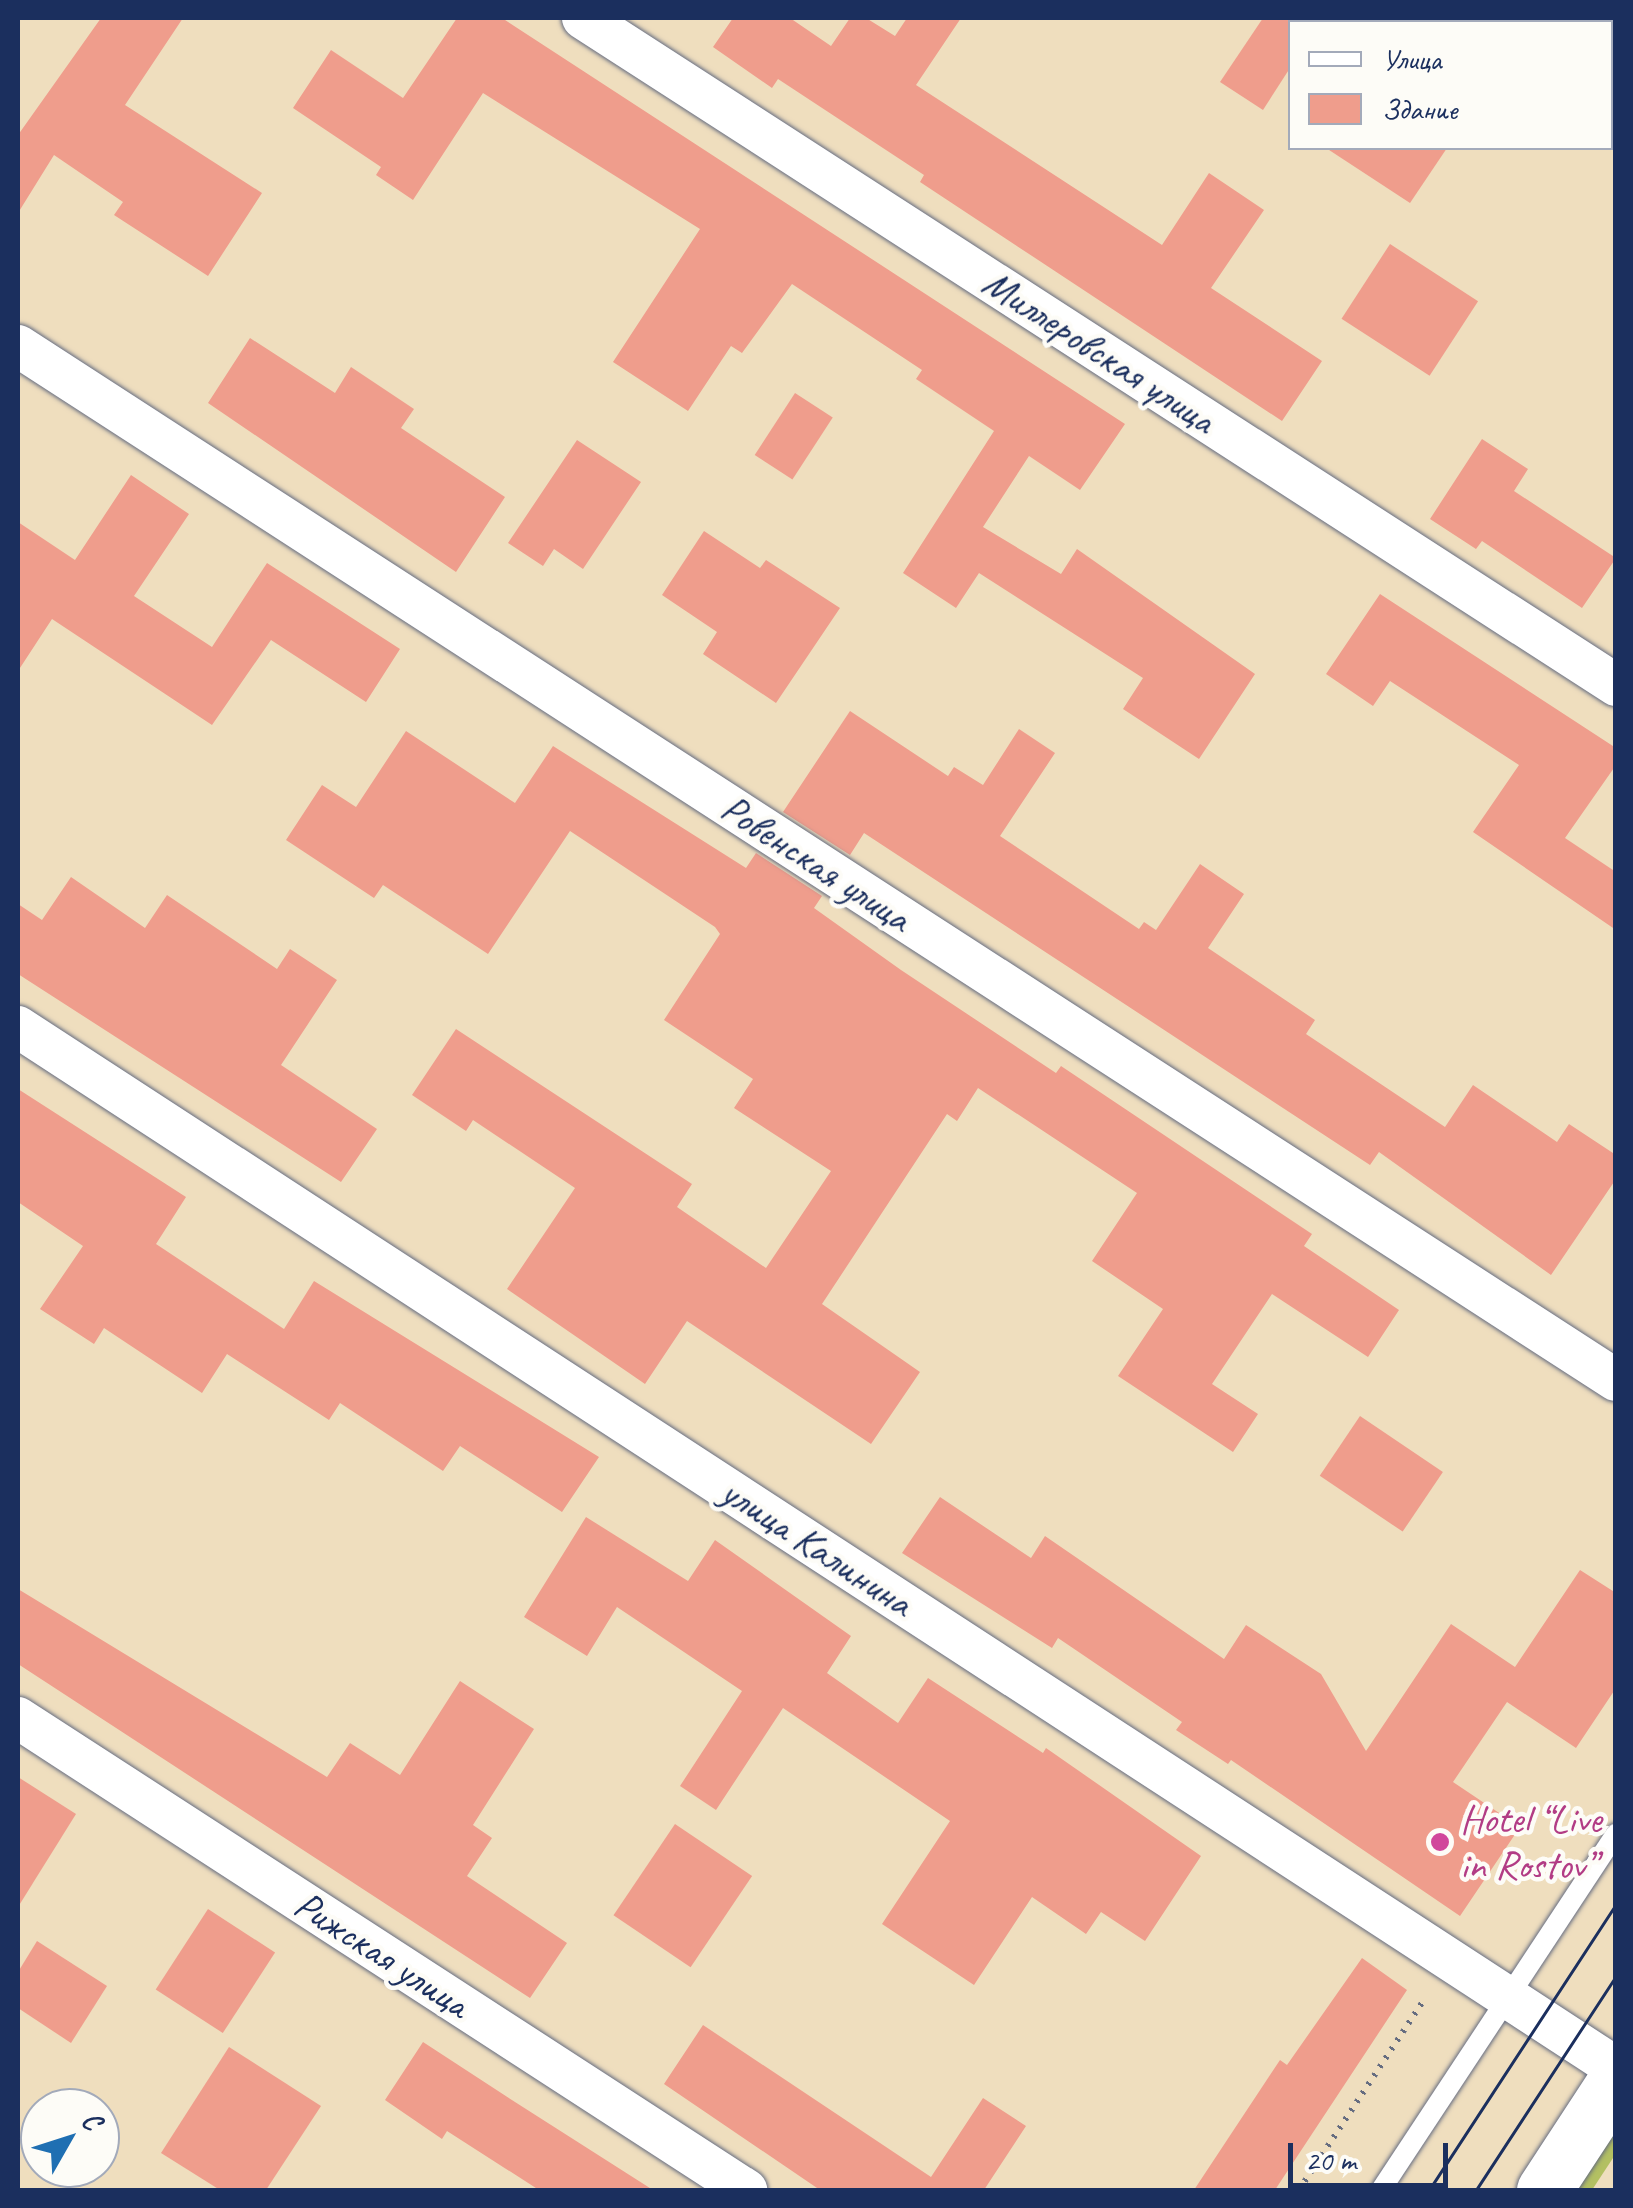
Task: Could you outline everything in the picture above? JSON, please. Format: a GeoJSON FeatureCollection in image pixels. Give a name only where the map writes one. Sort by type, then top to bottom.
{"type":"FeatureCollection","features":[{"type":"Feature","properties":{"kind":"main road"},"geometry":{"type":"LineString","coordinates":[[1544,2190],[1616,2080]]}},
{"type":"Feature","properties":{"kind":"street","name":"Миллеровская улица"},"geometry":{"type":"LineString","coordinates":[[583,18],[1616,684]]}},
{"type":"Feature","properties":{"kind":"street","name":"Ровенская улица"},"geometry":{"type":"LineString","coordinates":[[18,346],[1616,1380]]}},
{"type":"Feature","properties":{"kind":"street","name":"улица Калинина"},"geometry":{"type":"LineString","coordinates":[[18,1028],[1616,2068]]}},
{"type":"Feature","properties":{"kind":"street","name":"Рижская улица"},"geometry":{"type":"LineString","coordinates":[[18,1718],[746,2190]]}},
{"type":"Feature","properties":{"kind":"lane"},"geometry":{"type":"LineString","coordinates":[[1381,2190],[1616,1833]]}},
{"type":"Feature","properties":{"kind":"path"},"geometry":{"type":"LineString","coordinates":[[1299,2190],[1451,1958]]}},
{"type":"Feature","properties":{"kind":"green space"},"geometry":{"type":"Polygon","coordinates":[[[1615,2131],[1615,2155],[1592,2190],[1576,2190],[1615,2131]]]}},
{"type":"Feature","properties":{"kind":"building"},"geometry":{"type":"Polygon","coordinates":[[[101,18],[183,18],[125,105],[262,193],[208,276],[114,215],[123,202],[54,155],[18,213],[18,135],[101,18]]]}},
{"type":"Feature","properties":{"kind":"building"},"geometry":{"type":"Polygon","coordinates":[[[457,18],[502,18],[1125,424],[1080,490],[1029,456],[983,527],[1061,574],[1077,549],[1255,674],[1199,759],[1123,709],[1143,678],[979,573],[956,608],[903,573],[994,431],[916,379],[922,370],[792,284],[742,353],[731,346],[688,411],[613,362],[700,229],[483,93],[413,200],[376,175],[381,167],[293,108],[331,50],[403,98],[457,18]]]}},
{"type":"Feature","properties":{"kind":"building"},"geometry":{"type":"Polygon","coordinates":[[[733,18],[790,18],[831,46],[850,18],[866,18],[895,36],[907,18],[961,18],[916,85],[1162,245],[1209,173],[1264,210],[1211,288],[1322,361],[1282,421],[920,182],[924,175],[778,79],[772,88],[713,47],[733,18]]]}},
{"type":"Feature","properties":{"kind":"building"},"geometry":{"type":"Polygon","coordinates":[[[1263,18],[1290,18],[1288,71],[1263,110],[1220,82],[1263,18]]]}},
{"type":"Feature","properties":{"kind":"building"},"geometry":{"type":"Polygon","coordinates":[[[1329,150],[1446,150],[1410,203],[1329,150]]]}},
{"type":"Feature","properties":{"kind":"building"},"geometry":{"type":"Polygon","coordinates":[[[1390,244],[1478,301],[1430,376],[1342,319],[1390,244]]]}},
{"type":"Feature","properties":{"kind":"building"},"geometry":{"type":"Polygon","coordinates":[[[250,338],[335,393],[351,367],[414,409],[401,428],[505,497],[456,572],[208,403],[250,338]]]}},
{"type":"Feature","properties":{"kind":"building"},"geometry":{"type":"Polygon","coordinates":[[[795,393],[833,418],[792,480],[755,455],[795,393]]]}},
{"type":"Feature","properties":{"kind":"building"},"geometry":{"type":"Polygon","coordinates":[[[1482,439],[1528,469],[1514,491],[1616,558],[1582,608],[1482,541],[1476,549],[1430,519],[1482,439]]]}},
{"type":"Feature","properties":{"kind":"building"},"geometry":{"type":"Polygon","coordinates":[[[577,440],[641,482],[583,569],[554,549],[543,566],[508,543],[577,440]]]}},
{"type":"Feature","properties":{"kind":"building"},"geometry":{"type":"Polygon","coordinates":[[[131,475],[189,514],[134,596],[212,647],[267,563],[400,649],[366,702],[271,640],[212,725],[52,619],[18,671],[18,522],[75,560],[131,475]]]}},
{"type":"Feature","properties":{"kind":"building"},"geometry":{"type":"Polygon","coordinates":[[[704,531],[760,568],[766,560],[840,608],[776,703],[703,654],[717,632],[662,595],[704,531]]]}},
{"type":"Feature","properties":{"kind":"building"},"geometry":{"type":"Polygon","coordinates":[[[1380,594],[1616,748],[1616,765],[1565,838],[1616,872],[1616,930],[1473,832],[1519,765],[1390,681],[1373,706],[1326,674],[1380,594]]]}},
{"type":"Feature","properties":{"kind":"building"},"geometry":{"type":"Polygon","coordinates":[[[850,711],[948,776],[954,767],[983,785],[1019,729],[1055,753],[1000,836],[1139,929],[1144,922],[1156,930],[1200,864],[1244,894],[1208,948],[1315,1020],[1306,1034],[1445,1127],[1473,1085],[1557,1142],[1569,1124],[1616,1155],[1616,1179],[1551,1275],[1379,1152],[1370,1165],[864,833],[850,855],[783,812],[850,711]]]}},
{"type":"Feature","properties":{"kind":"building"},"geometry":{"type":"Polygon","coordinates":[[[406,731],[515,803],[553,746],[746,868],[756,853],[822,896],[814,908],[901,970],[1056,1073],[1061,1066],[1312,1234],[1304,1246],[1399,1310],[1368,1357],[1272,1294],[1212,1384],[1258,1414],[1233,1452],[1118,1376],[1163,1309],[1092,1261],[1137,1193],[978,1088],[957,1121],[947,1114],[822,1304],[920,1372],[871,1444],[687,1321],[645,1384],[507,1289],[575,1188],[473,1120],[466,1131],[412,1095],[456,1029],[692,1184],[677,1207],[766,1268],[831,1171],[734,1108],[753,1079],[664,1020],[720,934],[715,927],[570,831],[488,954],[383,885],[374,898],[286,840],[322,785],[356,807],[406,731]]]}},
{"type":"Feature","properties":{"kind":"building"},"geometry":{"type":"Polygon","coordinates":[[[71,877],[145,928],[167,895],[277,969],[290,949],[337,980],[281,1065],[377,1129],[341,1182],[18,974],[18,904],[42,920],[71,877]]]}},
{"type":"Feature","properties":{"kind":"building"},"geometry":{"type":"Polygon","coordinates":[[[18,1089],[186,1197],[156,1244],[284,1329],[314,1281],[599,1457],[562,1512],[460,1446],[443,1471],[340,1403],[329,1420],[227,1354],[202,1393],[104,1328],[94,1344],[40,1309],[83,1246],[18,1202],[18,1089]]]}},
{"type":"Feature","properties":{"kind":"building"},"geometry":{"type":"Polygon","coordinates":[[[1360,1416],[1443,1472],[1403,1532],[1320,1476],[1360,1416]]]}},
{"type":"Feature","properties":{"kind":"building"},"geometry":{"type":"Polygon","coordinates":[[[940,1497],[1031,1558],[1045,1536],[1224,1659],[1246,1625],[1321,1674],[1366,1751],[1451,1624],[1515,1667],[1580,1570],[1616,1593],[1616,1688],[1576,1748],[1507,1702],[1453,1782],[1520,1827],[1460,1916],[1231,1760],[1228,1764],[1176,1730],[1182,1722],[1058,1638],[1052,1648],[902,1553],[940,1497]]]}},
{"type":"Feature","properties":{"kind":"building"},"geometry":{"type":"Polygon","coordinates":[[[586,1517],[688,1581],[715,1540],[851,1636],[827,1673],[898,1723],[928,1678],[1043,1753],[1046,1748],[1201,1856],[1145,1941],[1101,1912],[1086,1934],[1032,1897],[974,1985],[882,1924],[950,1821],[783,1708],[716,1810],[680,1786],[742,1691],[617,1607],[587,1656],[524,1617],[586,1517]]]}},
{"type":"Feature","properties":{"kind":"building"},"geometry":{"type":"Polygon","coordinates":[[[18,1589],[327,1777],[350,1743],[400,1775],[460,1681],[534,1729],[473,1825],[492,1838],[467,1876],[567,1943],[530,1998],[18,1664],[18,1589]]]}},
{"type":"Feature","properties":{"kind":"building"},"geometry":{"type":"Polygon","coordinates":[[[18,1777],[76,1814],[18,1907],[18,1777]]]}},
{"type":"Feature","properties":{"kind":"building"},"geometry":{"type":"Polygon","coordinates":[[[675,1824],[752,1876],[691,1967],[613,1915],[675,1824]]]}},
{"type":"Feature","properties":{"kind":"building"},"geometry":{"type":"Polygon","coordinates":[[[208,1909],[275,1953],[223,2033],[156,1990],[208,1909]]]}},
{"type":"Feature","properties":{"kind":"building"},"geometry":{"type":"Polygon","coordinates":[[[37,1941],[107,1986],[71,2043],[18,2008],[18,1972],[37,1941]]]}},
{"type":"Feature","properties":{"kind":"building"},"geometry":{"type":"Polygon","coordinates":[[[1362,1958],[1407,1990],[1275,2190],[1194,2190],[1280,2060],[1287,2065],[1362,1958]]]}},
{"type":"Feature","properties":{"kind":"building"},"geometry":{"type":"Polygon","coordinates":[[[703,2025],[931,2177],[983,2098],[1026,2126],[984,2190],[820,2190],[664,2084],[703,2025]]]}},
{"type":"Feature","properties":{"kind":"building"},"geometry":{"type":"Polygon","coordinates":[[[423,2042],[653,2190],[539,2190],[447,2131],[442,2139],[385,2100],[423,2042]]]}},
{"type":"Feature","properties":{"kind":"building"},"geometry":{"type":"Polygon","coordinates":[[[229,2047],[321,2106],[266,2190],[220,2190],[161,2153],[229,2047]]]}},
{"type":"Feature","properties":{"kind":"tram line"},"geometry":{"type":"LineString","coordinates":[[1429,2190],[1616,1904]]}},
{"type":"Feature","properties":{"kind":"tram line"},"geometry":{"type":"LineString","coordinates":[[1476,2190],[1616,1976]]}},
{"type":"Feature","properties":{"kind":"place","name":"Hotel “Live in Rostov”"},"geometry":{"type":"Point","coordinates":[1440,1842]}}]}
